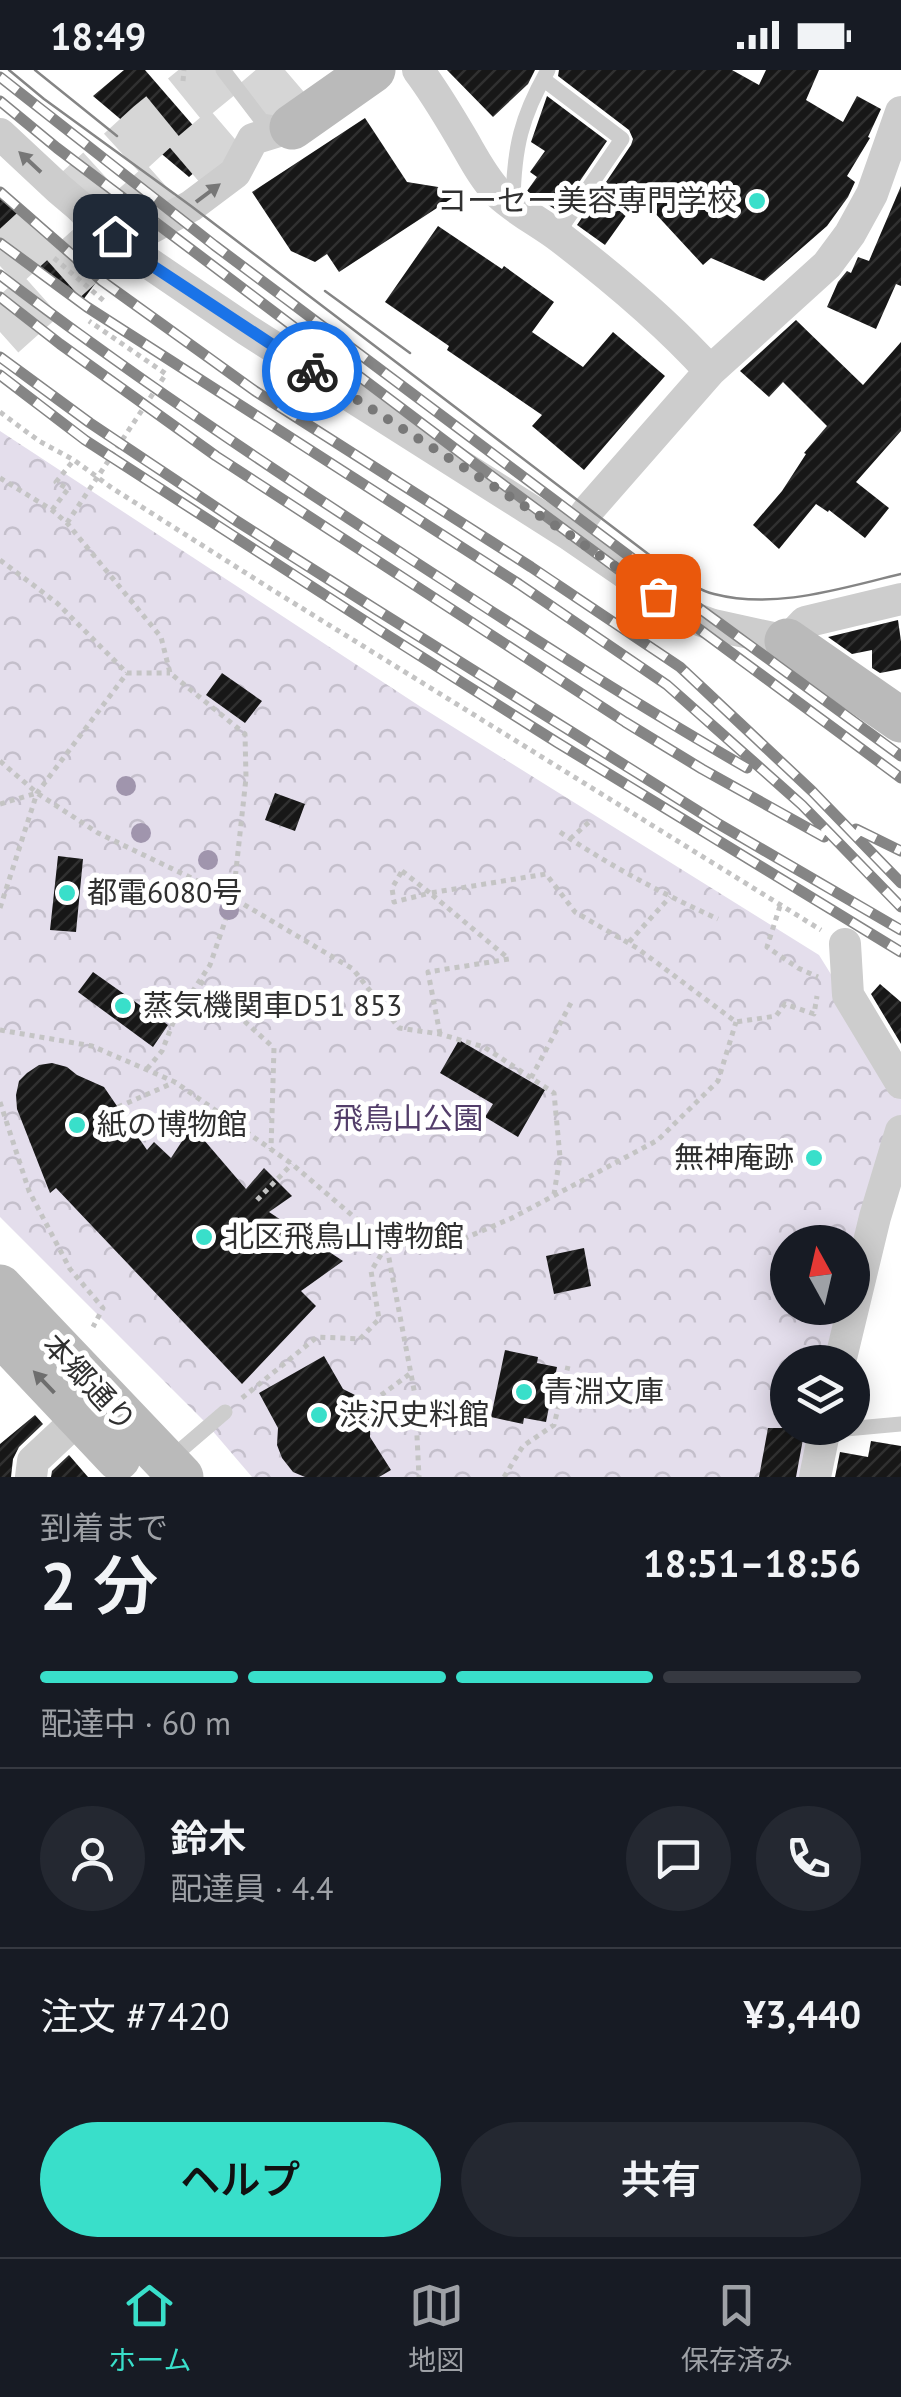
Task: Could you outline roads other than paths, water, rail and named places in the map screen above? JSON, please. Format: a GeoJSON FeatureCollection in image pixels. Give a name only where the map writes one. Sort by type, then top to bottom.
{"type":"FeatureCollection","features":[{"type":"Feature","properties":{"kind":"main road"},"geometry":{"type":"LineString","coordinates":[[292,127],[363,73]]}},
{"type":"Feature","properties":{"kind":"main road"},"geometry":{"type":"LineString","coordinates":[[787,641],[901,720]]}},
{"type":"Feature","properties":{"kind":"main road","name":"本郷通り"},"geometry":{"type":"LineString","coordinates":[[0,1286],[161,1472]]}},
{"type":"Feature","properties":{"kind":"main road","name":"本郷通り"},"geometry":{"type":"LineString","coordinates":[[0,1334],[79,1418],[161,1472]]}},
{"type":"Feature","properties":{"kind":"street"},"geometry":{"type":"LineString","coordinates":[[418,70],[495,190],[601,270],[688,346],[710,371]]}},
{"type":"Feature","properties":{"kind":"street"},"geometry":{"type":"LineString","coordinates":[[570,535],[710,371],[827,265],[872,194],[901,112]]}},
{"type":"Feature","properties":{"kind":"street"},"geometry":{"type":"LineString","coordinates":[[127,247],[140,234],[191,206],[235,172],[253,139],[292,127]]}},
{"type":"Feature","properties":{"kind":"street"},"geometry":{"type":"LineString","coordinates":[[0,134],[127,247],[688,616],[713,626],[787,641],[805,622],[901,599]]}},
{"type":"Feature","properties":{"kind":"street"},"geometry":{"type":"LineString","coordinates":[[846,944],[848,995],[901,1083]]}},
{"type":"Feature","properties":{"kind":"street"},"geometry":{"type":"LineString","coordinates":[[844,1345],[875,1217],[901,1131]]}},
{"type":"Feature","properties":{"kind":"street"},"geometry":{"type":"LineString","coordinates":[[30,1477],[33,1461],[79,1418]]}},
{"type":"Feature","properties":{"kind":"street"},"geometry":{"type":"LineString","coordinates":[[815,1477],[822,1445]]}},
{"type":"Feature","properties":{"kind":"lane"},"geometry":{"type":"LineString","coordinates":[[223,70],[262,121],[292,127]]}},
{"type":"Feature","properties":{"kind":"lane"},"geometry":{"type":"LineString","coordinates":[[512,206],[521,125],[546,75],[622,139],[556,234]]}},
{"type":"Feature","properties":{"kind":"lane"},"geometry":{"type":"LineString","coordinates":[[161,1472],[225,1412]]}},
{"type":"Feature","properties":{"kind":"lane"},"geometry":{"type":"LineString","coordinates":[[870,1426],[901,1424]]}},
{"type":"Feature","properties":{"kind":"tunnel"},"geometry":{"type":"LineString","coordinates":[[0,266],[152,127],[222,70]]}},
{"type":"Feature","properties":{"kind":"tunnel"},"geometry":{"type":"LineString","coordinates":[[0,332],[298,70]]}},
{"type":"Feature","properties":{"kind":"tram line"},"geometry":{"type":"LineString","coordinates":[[9,70],[693,585],[714,594],[761,600],[832,591],[901,574]]}},
{"type":"Feature","properties":{"kind":"tram line"},"geometry":{"type":"LineString","coordinates":[[35,70],[117,136]]}},
{"type":"Feature","properties":{"kind":"tram line"},"geometry":{"type":"LineString","coordinates":[[325,291],[410,353]]}},
{"type":"Feature","properties":{"kind":"railway"},"geometry":{"type":"LineString","coordinates":[[0,77],[214,245],[901,756]]}},
{"type":"Feature","properties":{"kind":"railway"},"geometry":{"type":"LineString","coordinates":[[0,101],[470,460],[901,778]]}},
{"type":"Feature","properties":{"kind":"railway"},"geometry":{"type":"LineString","coordinates":[[0,192],[102,281],[255,391],[680,667],[812,791],[901,883]]}},
{"type":"Feature","properties":{"kind":"railway"},"geometry":{"type":"LineString","coordinates":[[0,243],[87,307],[519,584],[667,685],[802,805],[901,907]]}},
{"type":"Feature","properties":{"kind":"railway"},"geometry":{"type":"LineString","coordinates":[[0,275],[140,378],[332,507],[562,656],[747,768]]}},
{"type":"Feature","properties":{"kind":"railway"},"geometry":{"type":"LineString","coordinates":[[0,297],[216,456],[625,722],[824,837]]}},
{"type":"Feature","properties":{"kind":"railway"},"geometry":{"type":"LineString","coordinates":[[0,357],[235,520],[717,823],[901,930]]}},
{"type":"Feature","properties":{"kind":"railway"},"geometry":{"type":"LineString","coordinates":[[0,375],[85,440],[376,628],[901,952]]}},
{"type":"Feature","properties":{"kind":"railway"},"geometry":{"type":"LineString","coordinates":[[856,829],[901,851]]}},
{"type":"Feature","properties":{"kind":"place","name":"コーセー美容専門学校"},"geometry":{"type":"Point","coordinates":[757,201]}},
{"type":"Feature","properties":{"kind":"place","name":"都電6080号"},"geometry":{"type":"Point","coordinates":[67,893]}},
{"type":"Feature","properties":{"kind":"place","name":"蒸気機関車D51 853"},"geometry":{"type":"Point","coordinates":[123,1006]}},
{"type":"Feature","properties":{"kind":"place","name":"紙の博物館"},"geometry":{"type":"Point","coordinates":[77,1125]}},
{"type":"Feature","properties":{"kind":"place","name":"無神庵跡"},"geometry":{"type":"Point","coordinates":[814,1158]}},
{"type":"Feature","properties":{"kind":"place","name":"北区飛鳥山博物館"},"geometry":{"type":"Point","coordinates":[204,1237]}},
{"type":"Feature","properties":{"kind":"place","name":"青淵文庫"},"geometry":{"type":"Point","coordinates":[524,1392]}},
{"type":"Feature","properties":{"kind":"place","name":"渋沢史料館"},"geometry":{"type":"Point","coordinates":[319,1415]}},
{"type":"Feature","properties":{"kind":"park label","name":"飛鳥山公園"},"geometry":{"type":"Point","coordinates":[408,1119]}}]}
